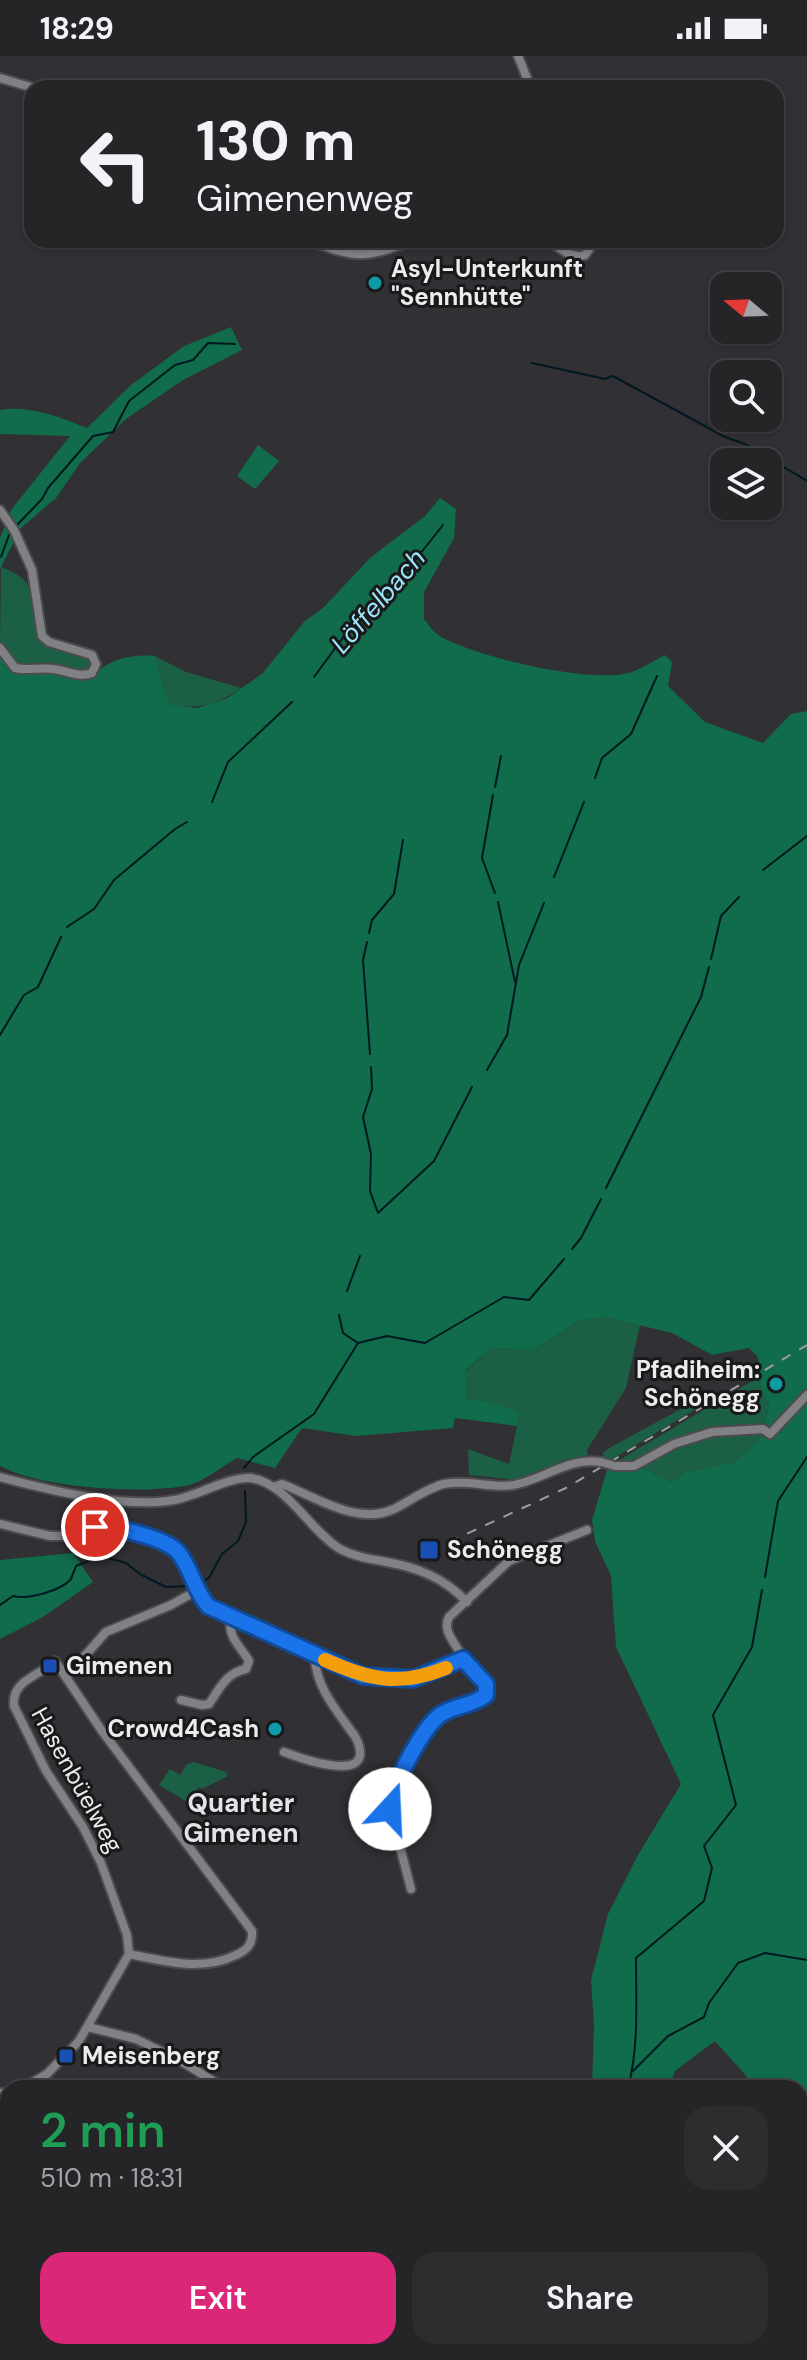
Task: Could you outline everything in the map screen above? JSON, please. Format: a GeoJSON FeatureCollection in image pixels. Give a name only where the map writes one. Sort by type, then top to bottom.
{"type":"FeatureCollection","features":[{"type":"Feature","properties":{"kind":"street"},"geometry":{"type":"LineString","coordinates":[[518,56],[528,80]]}},
{"type":"Feature","properties":{"kind":"street"},"geometry":{"type":"LineString","coordinates":[[0,78],[24,85]]}},
{"type":"Feature","properties":{"kind":"street"},"geometry":{"type":"LineString","coordinates":[[328,248],[347,255],[362,256],[388,248]]}},
{"type":"Feature","properties":{"kind":"street"},"geometry":{"type":"LineString","coordinates":[[561,248],[579,257],[590,248]]}},
{"type":"Feature","properties":{"kind":"street"},"geometry":{"type":"LineString","coordinates":[[0,510],[14,530],[32,570],[42,636],[49,642],[92,655],[96,664],[92,673],[84,676],[49,668],[25,670],[15,668],[0,648]]}},
{"type":"Feature","properties":{"kind":"street"},"geometry":{"type":"LineString","coordinates":[[274,1487],[282,1484],[341,1509],[377,1514],[441,1485],[470,1482],[518,1484],[577,1462],[634,1466],[674,1444],[712,1432],[763,1429],[770,1434],[807,1395]]}},
{"type":"Feature","properties":{"kind":"street"},"geometry":{"type":"LineString","coordinates":[[0,1477],[106,1499],[152,1502],[175,1500],[250,1478],[274,1487],[338,1547],[357,1556],[424,1572],[454,1589],[467,1602]]}},
{"type":"Feature","properties":{"kind":"street"},"geometry":{"type":"LineString","coordinates":[[0,1524],[50,1536],[73,1536],[95,1527],[113,1526],[168,1545],[177,1551],[196,1591],[208,1606],[363,1676],[389,1679],[424,1676],[463,1659]]}},
{"type":"Feature","properties":{"kind":"street"},"geometry":{"type":"LineString","coordinates":[[411,1889],[390,1803],[430,1724],[443,1713],[486,1695],[486,1684],[463,1659],[447,1631],[446,1623],[509,1561],[587,1530]]}},
{"type":"Feature","properties":{"kind":"street"},"geometry":{"type":"LineString","coordinates":[[37,2080],[62,2061],[88,2027],[129,1954],[204,1965],[222,1961],[248,1947],[253,1939],[252,1931],[102,1731],[66,1677],[106,1632],[196,1591]]}},
{"type":"Feature","properties":{"kind":"street"},"geometry":{"type":"LineString","coordinates":[[181,1700],[209,1704],[226,1678],[234,1671],[246,1669],[249,1661],[229,1628],[231,1619]]}},
{"type":"Feature","properties":{"kind":"street"},"geometry":{"type":"LineString","coordinates":[[284,1752],[319,1765],[336,1767],[347,1765],[358,1756],[360,1747],[356,1738],[320,1684],[315,1656]]}},
{"type":"Feature","properties":{"kind":"street","name":"Hasenbüelweg"},"geometry":{"type":"LineString","coordinates":[[66,1677],[55,1661],[17,1687],[14,1706],[46,1771],[96,1852],[127,1935],[129,1954]]}},
{"type":"Feature","properties":{"kind":"street"},"geometry":{"type":"LineString","coordinates":[[88,2027],[136,2039],[211,2080]]}},
{"type":"Feature","properties":{"kind":"green space"},"geometry":{"type":"Polygon","coordinates":[[[231,327],[242,350],[183,380],[126,419],[80,463],[56,498],[21,528],[0,569],[0,538],[11,510],[70,436],[0,434],[0,410],[33,411],[87,428],[131,385],[184,346],[231,327]]]}},
{"type":"Feature","properties":{"kind":"green space"},"geometry":{"type":"Polygon","coordinates":[[[258,445],[279,461],[255,489],[237,476],[258,445]]]}},
{"type":"Feature","properties":{"kind":"green space"},"geometry":{"type":"Polygon","coordinates":[[[440,498],[456,509],[454,538],[424,592],[424,619],[441,637],[507,660],[590,675],[632,672],[665,655],[672,662],[668,686],[705,722],[763,743],[791,714],[807,711],[807,2080],[750,2080],[715,2041],[675,2071],[672,2080],[592,2080],[594,2025],[591,1980],[608,1914],[638,1855],[681,1784],[616,1647],[611,1576],[595,1541],[592,1520],[607,1470],[642,1468],[672,1482],[685,1472],[735,1462],[760,1439],[769,1406],[760,1385],[758,1357],[749,1348],[712,1355],[672,1333],[605,1317],[579,1321],[533,1350],[490,1349],[465,1371],[465,1400],[481,1400],[517,1411],[517,1426],[455,1418],[453,1428],[356,1436],[302,1428],[275,1468],[237,1458],[195,1483],[170,1488],[93,1488],[40,1480],[0,1466],[0,655],[10,670],[92,677],[120,659],[155,656],[164,693],[171,705],[197,708],[226,699],[263,673],[304,622],[324,607],[370,558],[425,516],[440,498]]]}},
{"type":"Feature","properties":{"kind":"green space"},"geometry":{"type":"Polygon","coordinates":[[[1,567],[15,573],[30,588],[38,638],[90,659],[91,668],[82,672],[20,665],[10,660],[0,644],[1,567]]]}},
{"type":"Feature","properties":{"kind":"green space"},"geometry":{"type":"Polygon","coordinates":[[[155,656],[186,672],[241,688],[208,705],[171,705],[164,694],[155,656]]]}},
{"type":"Feature","properties":{"kind":"green space"},"geometry":{"type":"Polygon","coordinates":[[[605,1317],[640,1325],[626,1388],[587,1450],[588,1455],[518,1480],[469,1475],[468,1449],[509,1464],[517,1412],[481,1400],[465,1400],[465,1372],[490,1349],[533,1350],[579,1321],[605,1317]]]}},
{"type":"Feature","properties":{"kind":"green space"},"geometry":{"type":"Polygon","coordinates":[[[759,1377],[769,1406],[763,1427],[725,1429],[634,1462],[616,1462],[759,1377]]]}},
{"type":"Feature","properties":{"kind":"green space"},"geometry":{"type":"Polygon","coordinates":[[[724,1392],[609,1461],[602,1459],[609,1448],[681,1409],[724,1392]]]}},
{"type":"Feature","properties":{"kind":"green space"},"geometry":{"type":"Polygon","coordinates":[[[762,1432],[760,1439],[735,1462],[685,1472],[672,1482],[642,1468],[669,1448],[706,1436],[762,1432]]]}},
{"type":"Feature","properties":{"kind":"green space"},"geometry":{"type":"Polygon","coordinates":[[[73,1553],[93,1582],[43,1617],[0,1639],[0,1560],[73,1553]]]}},
{"type":"Feature","properties":{"kind":"green space"},"geometry":{"type":"Polygon","coordinates":[[[194,1762],[226,1772],[228,1776],[202,1789],[199,1787],[189,1803],[159,1785],[170,1769],[180,1775],[187,1764],[194,1762]]]}},
{"type":"Feature","properties":{"kind":"waterway"},"geometry":{"type":"LineString","coordinates":[[18,524],[93,436],[113,432],[129,401],[175,365],[193,360],[208,343],[235,344]]}},
{"type":"Feature","properties":{"kind":"waterway"},"geometry":{"type":"LineString","coordinates":[[532,363],[605,379],[613,376],[725,437],[745,444],[807,481]]}},
{"type":"Feature","properties":{"kind":"waterway","name":"Löffelbach"},"geometry":{"type":"LineString","coordinates":[[314,677],[364,609],[392,589],[443,525]]}},
{"type":"Feature","properties":{"kind":"waterway"},"geometry":{"type":"LineString","coordinates":[[1,557],[9,535]]}},
{"type":"Feature","properties":{"kind":"waterway"},"geometry":{"type":"LineString","coordinates":[[595,778],[602,758],[631,734],[657,676]]}},
{"type":"Feature","properties":{"kind":"waterway","name":"Löffelbach"},"geometry":{"type":"LineString","coordinates":[[212,802],[228,762],[292,702]]}},
{"type":"Feature","properties":{"kind":"waterway"},"geometry":{"type":"LineString","coordinates":[[495,787],[501,756]]}},
{"type":"Feature","properties":{"kind":"waterway"},"geometry":{"type":"LineString","coordinates":[[493,795],[482,858],[495,893]]}},
{"type":"Feature","properties":{"kind":"waterway"},"geometry":{"type":"LineString","coordinates":[[554,877],[584,802]]}},
{"type":"Feature","properties":{"kind":"waterway","name":"Löffelbach"},"geometry":{"type":"LineString","coordinates":[[67,927],[94,909],[114,880],[187,822]]}},
{"type":"Feature","properties":{"kind":"waterway"},"geometry":{"type":"LineString","coordinates":[[763,870],[807,836]]}},
{"type":"Feature","properties":{"kind":"waterway"},"geometry":{"type":"LineString","coordinates":[[369,933],[372,920],[394,894],[403,840]]}},
{"type":"Feature","properties":{"kind":"waterway"},"geometry":{"type":"LineString","coordinates":[[711,959],[721,916],[739,897]]}},
{"type":"Feature","properties":{"kind":"waterway"},"geometry":{"type":"LineString","coordinates":[[498,902],[515,982]]}},
{"type":"Feature","properties":{"kind":"waterway"},"geometry":{"type":"LineString","coordinates":[[487,1070],[507,1035],[519,965],[544,903]]}},
{"type":"Feature","properties":{"kind":"waterway","name":"Löffelbach"},"geometry":{"type":"LineString","coordinates":[[0,1035],[24,995],[38,987],[61,937]]}},
{"type":"Feature","properties":{"kind":"waterway"},"geometry":{"type":"LineString","coordinates":[[367,942],[363,960],[370,1054]]}},
{"type":"Feature","properties":{"kind":"waterway"},"geometry":{"type":"LineString","coordinates":[[606,1188],[701,997],[709,967]]}},
{"type":"Feature","properties":{"kind":"waterway"},"geometry":{"type":"LineString","coordinates":[[371,1067],[372,1089],[363,1117],[371,1154],[370,1191],[378,1213],[434,1161],[472,1087]]}},
{"type":"Feature","properties":{"kind":"waterway"},"geometry":{"type":"LineString","coordinates":[[572,1249],[601,1199]]}},
{"type":"Feature","properties":{"kind":"waterway"},"geometry":{"type":"LineString","coordinates":[[347,1291],[360,1256]]}},
{"type":"Feature","properties":{"kind":"waterway"},"geometry":{"type":"LineString","coordinates":[[358,1343],[387,1336],[425,1343],[504,1297],[529,1300],[564,1259]]}},
{"type":"Feature","properties":{"kind":"waterway"},"geometry":{"type":"LineString","coordinates":[[244,1468],[253,1457],[314,1414],[358,1343],[343,1333],[339,1315]]}},
{"type":"Feature","properties":{"kind":"waterway"},"geometry":{"type":"LineString","coordinates":[[765,1577],[778,1501],[807,1457]]}},
{"type":"Feature","properties":{"kind":"waterway"},"geometry":{"type":"LineString","coordinates":[[198,1584],[209,1578],[222,1554],[238,1541],[246,1522],[245,1491]]}},
{"type":"Feature","properties":{"kind":"waterway"},"geometry":{"type":"LineString","coordinates":[[0,1605],[13,1596],[35,1596],[52,1591],[71,1579],[76,1566],[101,1556],[126,1563],[166,1587],[187,1586]]}},
{"type":"Feature","properties":{"kind":"waterway"},"geometry":{"type":"LineString","coordinates":[[630,2080],[635,2040],[636,1958],[704,1901],[712,1868],[704,1846],[736,1805],[713,1715],[752,1647],[762,1590]]}},
{"type":"Feature","properties":{"kind":"waterway"},"geometry":{"type":"LineString","coordinates":[[633,2071],[668,2036],[704,2017],[709,2003],[738,1963],[765,1953],[807,1960]]}},
{"type":"Feature","properties":{"kind":"railway"},"geometry":{"type":"LineString","coordinates":[[449,1542],[566,1488],[807,1345]]}},
{"type":"Feature","properties":{"kind":"slow traffic"},"geometry":{"type":"LineString","coordinates":[[325,1660],[363,1676],[382,1679],[413,1679],[446,1668]]}},
{"type":"Feature","properties":{"kind":"place","name":"Asyl-Unterkunft \"Sennhütte\""},"geometry":{"type":"Point","coordinates":[375,283]}},
{"type":"Feature","properties":{"kind":"place","name":"Pfadiheim: Schönegg"},"geometry":{"type":"Point","coordinates":[776,1384]}},
{"type":"Feature","properties":{"kind":"place","name":"Schönegg"},"geometry":{"type":"Point","coordinates":[429,1550]}},
{"type":"Feature","properties":{"kind":"place","name":"Gimenen"},"geometry":{"type":"Point","coordinates":[50,1666]}},
{"type":"Feature","properties":{"kind":"place","name":"Crowd4Cash"},"geometry":{"type":"Point","coordinates":[275,1729]}},
{"type":"Feature","properties":{"kind":"place","name":"Meisenberg"},"geometry":{"type":"Point","coordinates":[66,2056]}},
{"type":"Feature","properties":{"kind":"district","name":"Quartier Gimenen"},"geometry":{"type":"Point","coordinates":[241,1818]}},
{"type":"Feature","properties":{"kind":"route"},"geometry":{"type":"LineString","coordinates":[[95,1527],[113,1526],[168,1545],[177,1551],[196,1591],[208,1606],[363,1676],[413,1679],[463,1659],[474,1669],[488,1688],[486,1695],[443,1713],[430,1724],[394,1792],[390,1809]]}}]}
